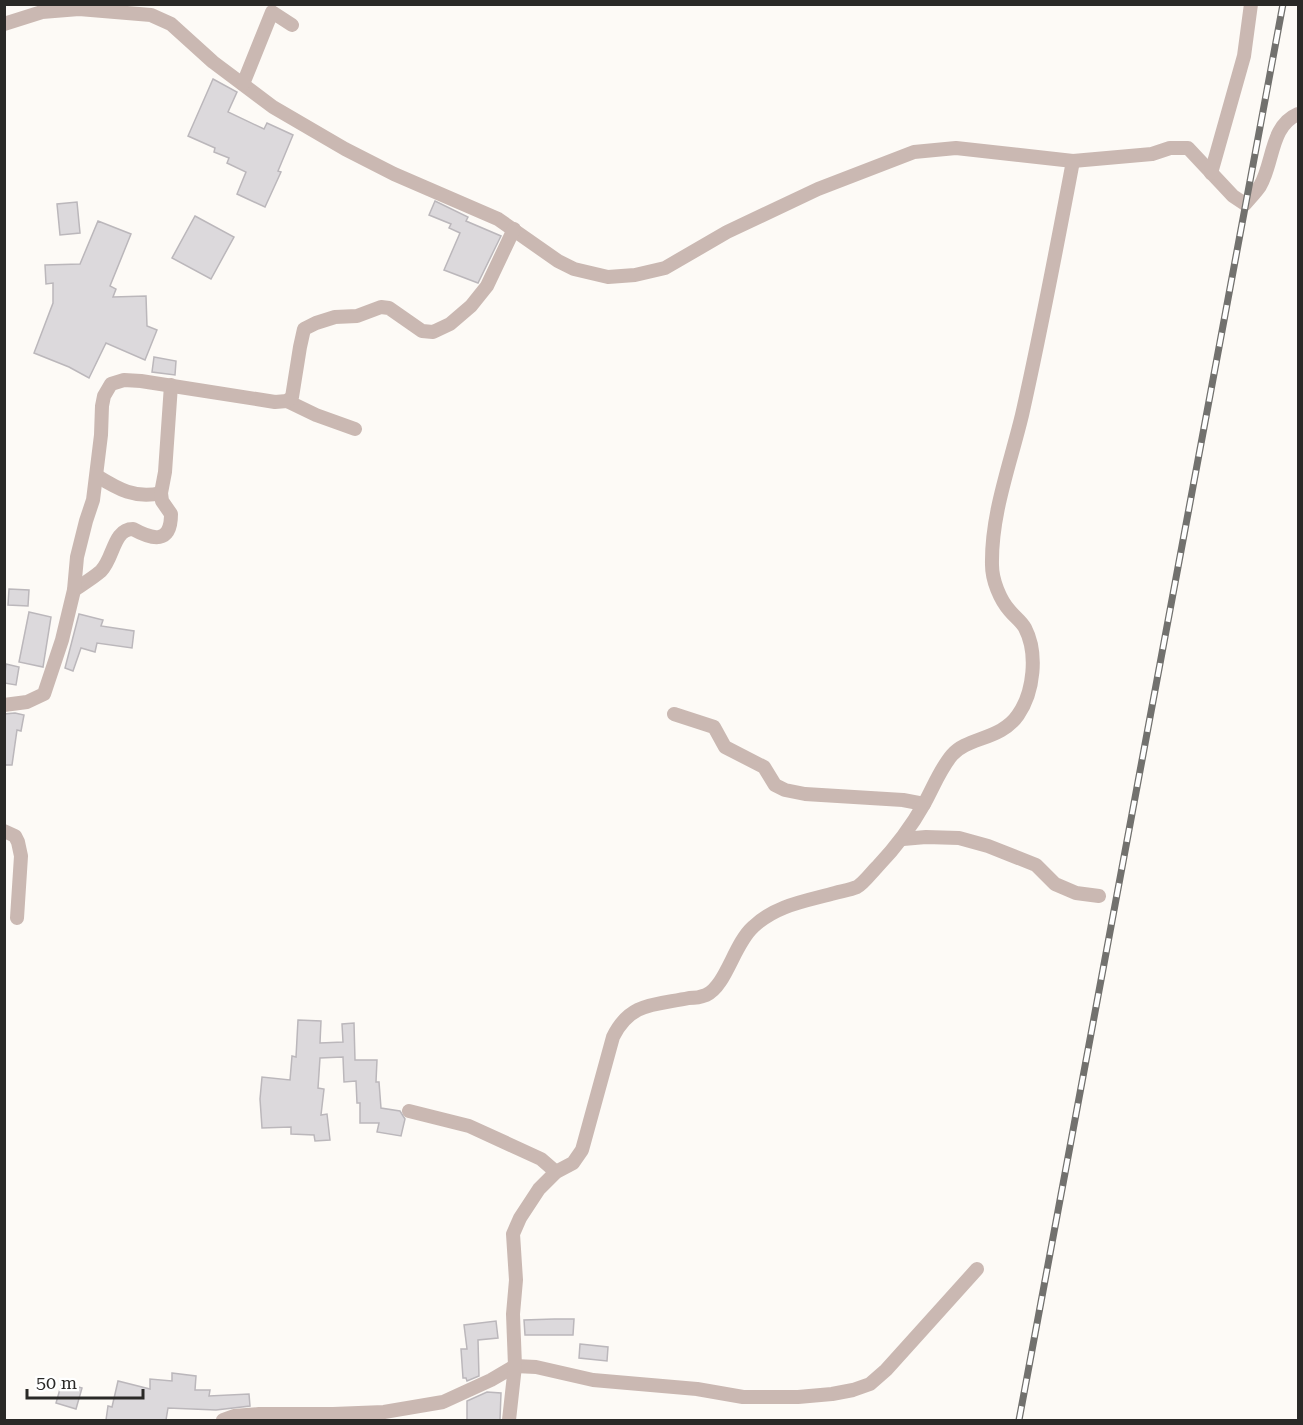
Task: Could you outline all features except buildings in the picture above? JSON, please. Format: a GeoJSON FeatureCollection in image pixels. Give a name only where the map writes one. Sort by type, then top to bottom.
{"type":"FeatureCollection","features":[{"type":"Feature","properties":{"kind":"street"},"geometry":{"type":"LineString","coordinates":[[1211,173],[1244,56],[1251,4]]}},
{"type":"Feature","properties":{"kind":"street"},"geometry":{"type":"LineString","coordinates":[[243,84],[267,8],[292,25]]}},
{"type":"Feature","properties":{"kind":"street"},"geometry":{"type":"LineString","coordinates":[[4,24],[42,12],[80,9],[151,15],[171,24],[213,62],[273,107],[345,150],[394,174],[469,205],[514,229],[558,261],[608,277],[635,275],[665,268],[727,232],[818,189],[914,152],[956,148],[1073,161],[1143,156],[1170,148],[1188,148],[1233,196],[1245,204],[1260,186],[1278,136],[1287,120],[1299,114]]}},
{"type":"Feature","properties":{"kind":"street"},"geometry":{"type":"LineString","coordinates":[[509,1420],[509,1403],[515,1366],[513,1314],[516,1280],[513,1234],[520,1218],[539,1189],[556,1172],[573,1163],[582,1150],[620,1023],[646,1005],[706,995],[720,984],[739,943],[769,914],[790,904],[813,900],[859,886],[903,839],[953,753],[1008,726],[1018,715],[1026,699],[1034,655],[1025,627],[1007,609],[999,594],[992,567],[995,522],[1040,338],[1047,290],[1057,252],[1073,161]]}},
{"type":"Feature","properties":{"kind":"street"},"geometry":{"type":"LineString","coordinates":[[287,401],[292,397],[294,391],[296,366],[304,330],[334,317],[357,316],[381,307],[389,308],[422,331],[433,332],[450,324],[471,306],[487,286],[514,229]]}},
{"type":"Feature","properties":{"kind":"street"},"geometry":{"type":"LineString","coordinates":[[4,705],[27,702],[44,694],[62,640],[74,590],[77,556],[93,500],[102,406],[111,384],[132,380],[275,402],[287,401],[316,415],[355,429]]}},
{"type":"Feature","properties":{"kind":"street"},"geometry":{"type":"LineString","coordinates":[[74,590],[102,570],[122,532],[133,529],[148,537],[156,538],[166,534],[171,522],[171,514],[162,501],[161,493],[165,472],[171,385]]}},
{"type":"Feature","properties":{"kind":"street"},"geometry":{"type":"LineString","coordinates":[[97,476],[133,495],[149,496],[161,493]]}},
{"type":"Feature","properties":{"kind":"street"},"geometry":{"type":"LineString","coordinates":[[674,714],[714,727],[725,747],[764,767],[775,785],[785,790],[805,794],[903,800],[924,804]]}},
{"type":"Feature","properties":{"kind":"street"},"geometry":{"type":"LineString","coordinates":[[4,831],[15,836],[20,849],[17,918]]}},
{"type":"Feature","properties":{"kind":"street"},"geometry":{"type":"LineString","coordinates":[[903,839],[959,838],[988,846],[1036,865],[1055,884],[1076,893],[1099,896]]}},
{"type":"Feature","properties":{"kind":"street"},"geometry":{"type":"LineString","coordinates":[[409,1111],[469,1126],[541,1159],[556,1172]]}},
{"type":"Feature","properties":{"kind":"street"},"geometry":{"type":"LineString","coordinates":[[223,1420],[234,1416],[259,1414],[384,1416],[443,1402],[515,1366],[536,1367],[593,1380],[697,1389],[743,1396],[798,1397],[853,1390],[870,1384],[886,1370],[977,1269]]}},
{"type":"Feature","properties":{"kind":"railway"},"geometry":{"type":"LineString","coordinates":[[1019,1420],[1283,4]]}}]}
